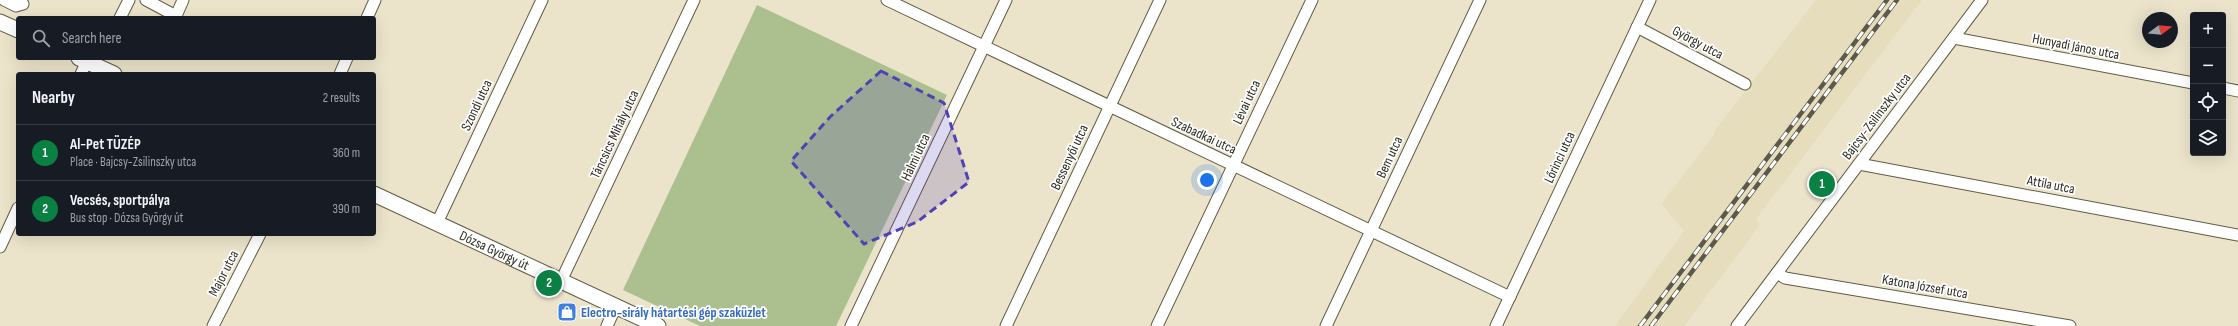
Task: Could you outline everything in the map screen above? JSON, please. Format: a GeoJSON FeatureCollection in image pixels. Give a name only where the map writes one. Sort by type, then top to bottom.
{"type":"FeatureCollection","features":[{"type":"Feature","properties":{"kind":"main road"},"geometry":{"type":"LineString","coordinates":[[0,22],[16,29]]}},
{"type":"Feature","properties":{"kind":"main road"},"geometry":{"type":"LineString","coordinates":[[89,63],[109,72]]}},
{"type":"Feature","properties":{"kind":"main road","name":"Dózsa György út"},"geometry":{"type":"LineString","coordinates":[[376,195],[658,326]]}},
{"type":"Feature","properties":{"kind":"street"},"geometry":{"type":"LineString","coordinates":[[4,0],[16,6],[23,4]]}},
{"type":"Feature","properties":{"kind":"street"},"geometry":{"type":"LineString","coordinates":[[121,16],[129,0]]}},
{"type":"Feature","properties":{"kind":"street"},"geometry":{"type":"LineString","coordinates":[[146,0],[176,16],[183,0]]}},
{"type":"Feature","properties":{"kind":"street"},"geometry":{"type":"LineString","coordinates":[[368,16],[375,0]]}},
{"type":"Feature","properties":{"kind":"street","name":"Szondi utca"},"geometry":{"type":"LineString","coordinates":[[437,223],[542,0]]}},
{"type":"Feature","properties":{"kind":"street","name":"Táncsics Mihály utca"},"geometry":{"type":"LineString","coordinates":[[561,281],[694,0]]}},
{"type":"Feature","properties":{"kind":"street","name":"Szabadkai utca"},"geometry":{"type":"LineString","coordinates":[[886,0],[1510,297]]}},
{"type":"Feature","properties":{"kind":"street","name":"Halmi utca"},"geometry":{"type":"LineString","coordinates":[[851,326],[1006,0]]}},
{"type":"Feature","properties":{"kind":"street","name":"Bessenyői utca"},"geometry":{"type":"LineString","coordinates":[[1006,326],[1160,0]]}},
{"type":"Feature","properties":{"kind":"street","name":"Lévai utca"},"geometry":{"type":"LineString","coordinates":[[1157,326],[1312,0]]}},
{"type":"Feature","properties":{"kind":"street","name":"Bem utca"},"geometry":{"type":"LineString","coordinates":[[1326,326],[1480,0]]}},
{"type":"Feature","properties":{"kind":"street","name":"Lőrinci utca"},"geometry":{"type":"LineString","coordinates":[[1496,326],[1650,0]]}},
{"type":"Feature","properties":{"kind":"street","name":"Bajcsy-Zsilinszky utca"},"geometry":{"type":"LineString","coordinates":[[1737,326],[1982,0]]}},
{"type":"Feature","properties":{"kind":"street","name":"György utca"},"geometry":{"type":"LineString","coordinates":[[1637,27],[1745,84]]}},
{"type":"Feature","properties":{"kind":"street","name":"Hunyadi János utca"},"geometry":{"type":"LineString","coordinates":[[1954,38],[2190,82]]}},
{"type":"Feature","properties":{"kind":"street"},"geometry":{"type":"LineString","coordinates":[[341,72],[346,60]]}},
{"type":"Feature","properties":{"kind":"street"},"geometry":{"type":"LineString","coordinates":[[2226,89],[2238,91]]}},
{"type":"Feature","properties":{"kind":"street","name":"Attila utca"},"geometry":{"type":"LineString","coordinates":[[1859,164],[2238,235]]}},
{"type":"Feature","properties":{"kind":"street"},"geometry":{"type":"LineString","coordinates":[[0,247],[16,212]]}},
{"type":"Feature","properties":{"kind":"street","name":"Major utca"},"geometry":{"type":"LineString","coordinates":[[213,326],[259,236]]}},
{"type":"Feature","properties":{"kind":"street","name":"Katona József utca"},"geometry":{"type":"LineString","coordinates":[[1777,273],[1785,278],[2070,326]]}},
{"type":"Feature","properties":{"kind":"street"},"geometry":{"type":"LineString","coordinates":[[607,326],[616,306]]}},
{"type":"Feature","properties":{"kind":"highlighted area"},"geometry":{"type":"Polygon","coordinates":[[[881,71],[944,103],[969,182],[917,222],[864,244],[791,161],[830,117],[881,71]]]}},
{"type":"Feature","properties":{"kind":"shaded area"},"geometry":{"type":"Polygon","coordinates":[[[1816,0],[1922,0],[1756,219],[1760,225],[1684,326],[1615,326],[1684,231],[1662,205],[1664,200],[1713,136],[1715,130],[1816,0]]]}},
{"type":"Feature","properties":{"kind":"green space"},"geometry":{"type":"Polygon","coordinates":[[[757,5],[947,95],[836,326],[700,326],[623,290],[757,5]]]}},
{"type":"Feature","properties":{"kind":"railway"},"geometry":{"type":"LineString","coordinates":[[1640,326],[1887,0]]}},
{"type":"Feature","properties":{"kind":"railway"},"geometry":{"type":"LineString","coordinates":[[1651,326],[1897,0]]}},
{"type":"Feature","properties":{"kind":"place","name":"Al-Pet TÜZÉP"},"geometry":{"type":"Point","coordinates":[1822,184]}},
{"type":"Feature","properties":{"kind":"place","name":"Vecsés, sportpálya"},"geometry":{"type":"Point","coordinates":[549,283]}},
{"type":"Feature","properties":{"kind":"place","name":"Electro-sirály hátartési gép szaküzlet"},"geometry":{"type":"Point","coordinates":[567,312]}}]}
